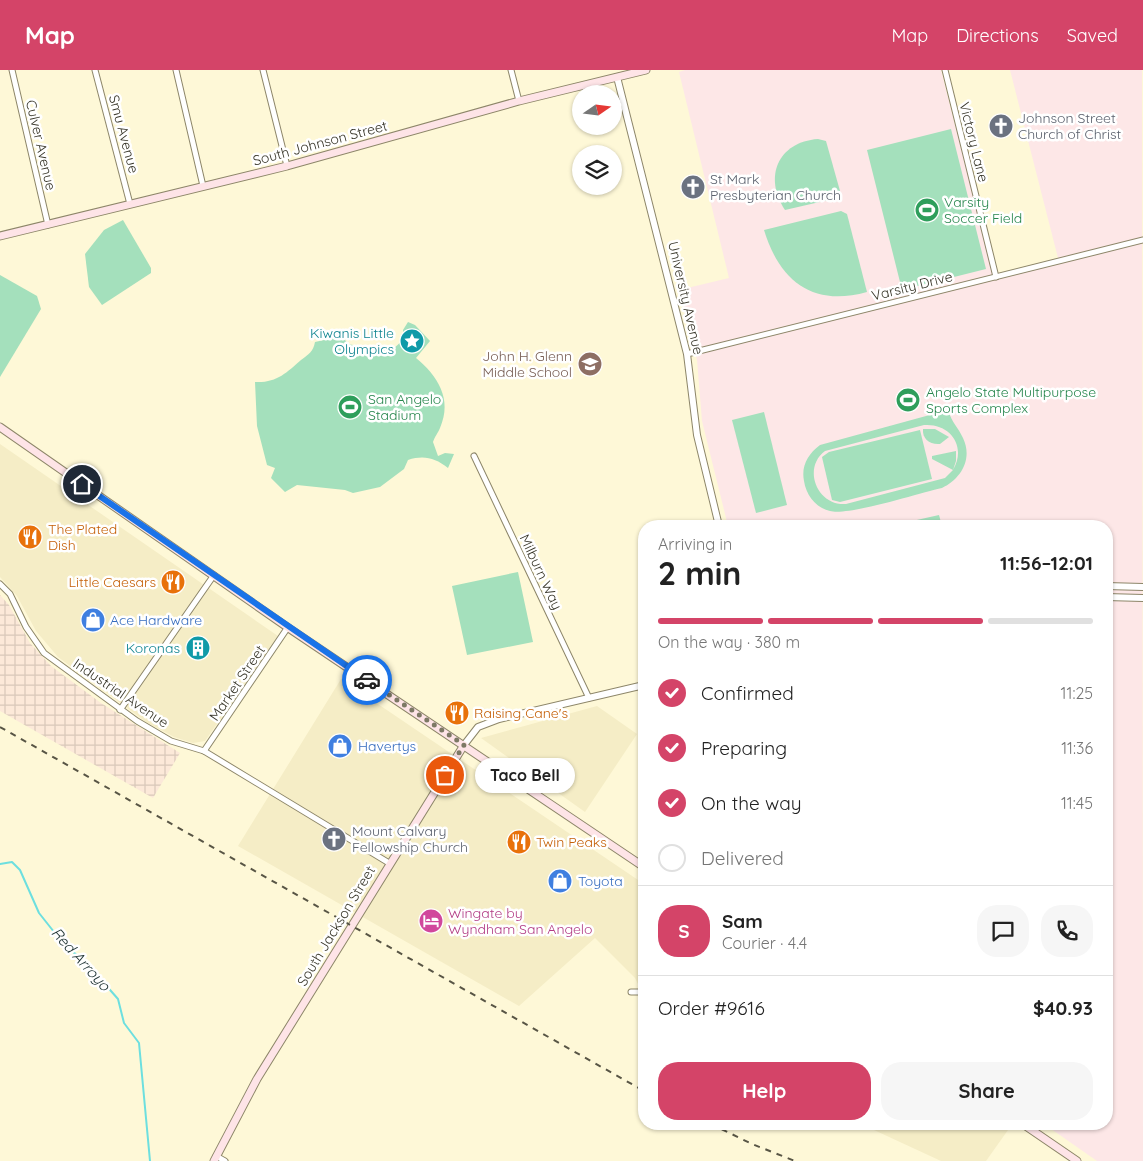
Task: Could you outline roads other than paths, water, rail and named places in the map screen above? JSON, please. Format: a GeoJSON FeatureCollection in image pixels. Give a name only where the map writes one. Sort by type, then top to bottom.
{"type":"FeatureCollection","features":[{"type":"Feature","properties":{"kind":"main road","name":"South Johnson Street"},"geometry":{"type":"LineString","coordinates":[[0,236],[286,166],[519,101],[646,70]]}},
{"type":"Feature","properties":{"kind":"main road"},"geometry":{"type":"LineString","coordinates":[[0,427],[288,627],[638,863]]}},
{"type":"Feature","properties":{"kind":"main road","name":"South Jackson Street"},"geometry":{"type":"LineString","coordinates":[[215,1158],[257,1079],[389,863],[464,745]]}},
{"type":"Feature","properties":{"kind":"main road"},"geometry":{"type":"LineString","coordinates":[[1032,1130],[1078,1161]]}},
{"type":"Feature","properties":{"kind":"street","name":"Culver Avenue"},"geometry":{"type":"LineString","coordinates":[[12,70],[48,225]]}},
{"type":"Feature","properties":{"kind":"street","name":"Smu Avenue"},"geometry":{"type":"LineString","coordinates":[[95,70],[130,204]]}},
{"type":"Feature","properties":{"kind":"street"},"geometry":{"type":"LineString","coordinates":[[176,70],[203,186]]}},
{"type":"Feature","properties":{"kind":"street"},"geometry":{"type":"LineString","coordinates":[[262,70],[286,166]]}},
{"type":"Feature","properties":{"kind":"street"},"geometry":{"type":"LineString","coordinates":[[511,70],[519,101]]}},
{"type":"Feature","properties":{"kind":"street","name":"Victory Lane"},"geometry":{"type":"LineString","coordinates":[[944,70],[996,277]]}},
{"type":"Feature","properties":{"kind":"street","name":"University Avenue"},"geometry":{"type":"LineString","coordinates":[[617,77],[687,354],[697,435],[718,520]]}},
{"type":"Feature","properties":{"kind":"street","name":"Varsity Drive"},"geometry":{"type":"LineString","coordinates":[[687,354],[1143,240]]}},
{"type":"Feature","properties":{"kind":"street","name":"Milburn Way"},"geometry":{"type":"LineString","coordinates":[[474,456],[588,698]]}},
{"type":"Feature","properties":{"kind":"street"},"geometry":{"type":"LineString","coordinates":[[120,710],[214,575]]}},
{"type":"Feature","properties":{"kind":"street","name":"Industrial Avenue"},"geometry":{"type":"LineString","coordinates":[[0,584],[10,594],[26,628],[44,653],[120,710],[171,741],[204,751],[389,863]]}},
{"type":"Feature","properties":{"kind":"street"},"geometry":{"type":"LineString","coordinates":[[1113,586],[1143,587]]}},
{"type":"Feature","properties":{"kind":"street"},"geometry":{"type":"LineString","coordinates":[[1113,597],[1143,598]]}},
{"type":"Feature","properties":{"kind":"street","name":"Market Street"},"geometry":{"type":"LineString","coordinates":[[204,751],[288,627]]}},
{"type":"Feature","properties":{"kind":"street","name":"South Jackson Street"},"geometry":{"type":"LineString","coordinates":[[464,745],[478,727],[486,724],[638,686]]}},
{"type":"Feature","properties":{"kind":"street"},"geometry":{"type":"LineString","coordinates":[[631,992],[638,992]]}},
{"type":"Feature","properties":{"kind":"street"},"geometry":{"type":"LineString","coordinates":[[215,1158],[225,1161]]}},
{"type":"Feature","properties":{"kind":"waterway","name":"Red Arroyo"},"geometry":{"type":"LineString","coordinates":[[0,864],[12,862],[20,870],[39,913],[62,942],[89,966],[118,999],[124,1023],[139,1043],[150,1161]]}},
{"type":"Feature","properties":{"kind":"railway"},"geometry":{"type":"LineString","coordinates":[[0,727],[638,1088]]}},
{"type":"Feature","properties":{"kind":"railway"},"geometry":{"type":"LineString","coordinates":[[723,1130],[795,1161]]}},
{"type":"Feature","properties":{"kind":"place","name":"Johnson Street Church of Christ"},"geometry":{"type":"Point","coordinates":[1001,126]}},
{"type":"Feature","properties":{"kind":"place","name":"St Mark Presbyterian Church"},"geometry":{"type":"Point","coordinates":[693,187]}},
{"type":"Feature","properties":{"kind":"place","name":"Varsity Soccer Field"},"geometry":{"type":"Point","coordinates":[927,210]}},
{"type":"Feature","properties":{"kind":"place","name":"Kiwanis Little Olympics"},"geometry":{"type":"Point","coordinates":[412,341]}},
{"type":"Feature","properties":{"kind":"place","name":"John H. Glenn Middle School"},"geometry":{"type":"Point","coordinates":[590,364]}},
{"type":"Feature","properties":{"kind":"place","name":"Angelo State Multipurpose Sports Complex"},"geometry":{"type":"Point","coordinates":[908,400]}},
{"type":"Feature","properties":{"kind":"place","name":"San Angelo Stadium"},"geometry":{"type":"Point","coordinates":[350,407]}},
{"type":"Feature","properties":{"kind":"place","name":"The Plated Dish"},"geometry":{"type":"Point","coordinates":[30,537]}},
{"type":"Feature","properties":{"kind":"place","name":"Little Caesars"},"geometry":{"type":"Point","coordinates":[173,582]}},
{"type":"Feature","properties":{"kind":"place","name":"Ace Hardware"},"geometry":{"type":"Point","coordinates":[93,620]}},
{"type":"Feature","properties":{"kind":"place","name":"Koronas"},"geometry":{"type":"Point","coordinates":[198,648]}},
{"type":"Feature","properties":{"kind":"place","name":"Raising Cane's"},"geometry":{"type":"Point","coordinates":[457,713]}},
{"type":"Feature","properties":{"kind":"place","name":"Havertys"},"geometry":{"type":"Point","coordinates":[340,746]}},
{"type":"Feature","properties":{"kind":"place","name":"Taco Bell"},"geometry":{"type":"Point","coordinates":[445,775]}},
{"type":"Feature","properties":{"kind":"place","name":"Mount Calvary Fellowship Church"},"geometry":{"type":"Point","coordinates":[334,839]}},
{"type":"Feature","properties":{"kind":"place","name":"Twin Peaks"},"geometry":{"type":"Point","coordinates":[519,842]}},
{"type":"Feature","properties":{"kind":"place","name":"Toyota"},"geometry":{"type":"Point","coordinates":[560,881]}},
{"type":"Feature","properties":{"kind":"place","name":"Wingate by Wyndham San Angelo"},"geometry":{"type":"Point","coordinates":[431,921]}}]}
